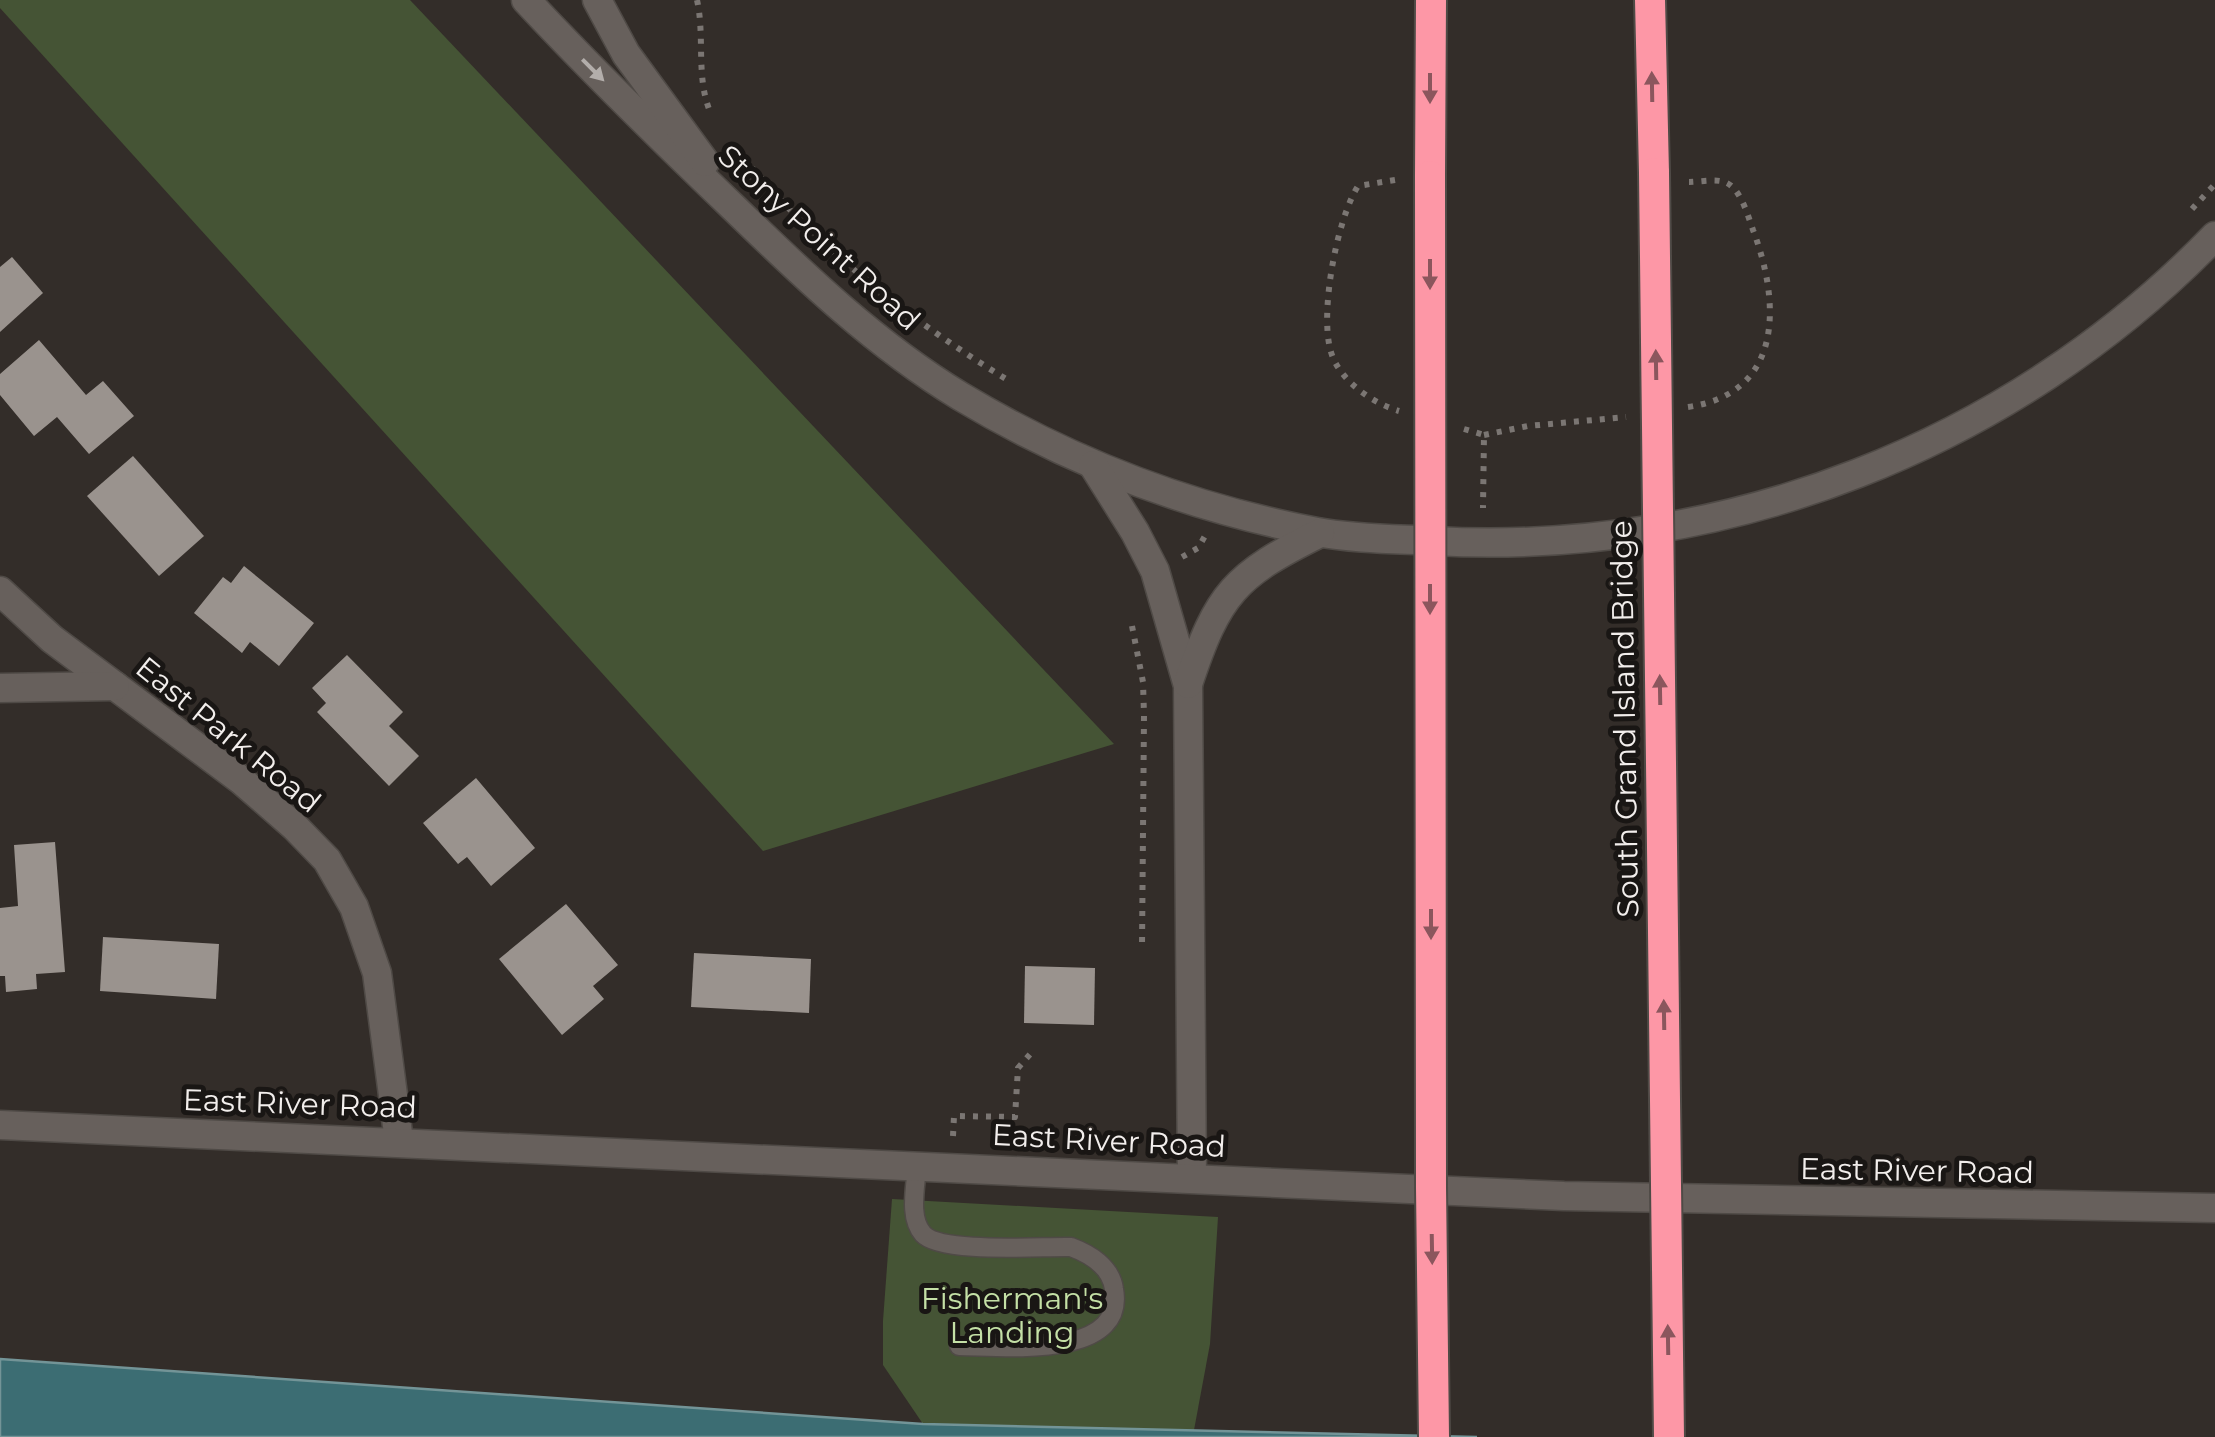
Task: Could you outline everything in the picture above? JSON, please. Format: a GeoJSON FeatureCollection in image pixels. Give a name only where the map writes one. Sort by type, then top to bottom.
{"type":"FeatureCollection","features":[{"type":"Feature","properties":{"kind":"highway"},"geometry":{"type":"LineString","coordinates":[[1431,0],[1434,1437]]}},
{"type":"Feature","properties":{"kind":"highway","name":"South Grand Island Bridge"},"geometry":{"type":"LineString","coordinates":[[1650,0],[1670,1437]]}},
{"type":"Feature","properties":{"kind":"main road","name":"Stony Point Road"},"geometry":{"type":"LineString","coordinates":[[526,0],[656,134],[834,303],[956,394],[1092,465],[1150,487],[1320,532],[1497,544],[1578,538],[1674,526],[1751,510],[1837,483],[1924,446],[2050,376],[2163,288],[2215,236]]}},
{"type":"Feature","properties":{"kind":"main road"},"geometry":{"type":"LineString","coordinates":[[596,0],[626,54],[750,224]]}},
{"type":"Feature","properties":{"kind":"main road"},"geometry":{"type":"LineString","coordinates":[[1092,465],[1155,571],[1188,686],[1192,1178]]}},
{"type":"Feature","properties":{"kind":"main road"},"geometry":{"type":"LineString","coordinates":[[1188,686],[1202,641],[1234,587],[1264,562],[1320,532]]}},
{"type":"Feature","properties":{"kind":"main road","name":"East Park Road"},"geometry":{"type":"LineString","coordinates":[[0,591],[52,639],[241,780],[327,860],[354,907],[377,973],[399,1141]]}},
{"type":"Feature","properties":{"kind":"main road"},"geometry":{"type":"LineString","coordinates":[[0,688],[115,686]]}},
{"type":"Feature","properties":{"kind":"main road","name":"East River Road"},"geometry":{"type":"LineString","coordinates":[[0,1124],[1564,1196],[2215,1208]]}},
{"type":"Feature","properties":{"kind":"lane"},"geometry":{"type":"LineString","coordinates":[[917,1165],[914,1210],[922,1233],[932,1241],[953,1245],[1072,1247],[1087,1252],[1103,1266],[1114,1285],[1115,1304],[1107,1320],[1082,1341],[1062,1346],[958,1346]]}},
{"type":"Feature","properties":{"kind":"path"},"geometry":{"type":"LineString","coordinates":[[697,0],[703,26],[704,92],[716,120]]}},
{"type":"Feature","properties":{"kind":"path"},"geometry":{"type":"LineString","coordinates":[[727,136],[786,206],[870,283],[916,320],[1022,389]]}},
{"type":"Feature","properties":{"kind":"path"},"geometry":{"type":"LineString","coordinates":[[2190,211],[2215,184]]}},
{"type":"Feature","properties":{"kind":"path"},"geometry":{"type":"LineString","coordinates":[[1466,507],[1494,508]]}},
{"type":"Feature","properties":{"kind":"path"},"geometry":{"type":"LineString","coordinates":[[1171,562],[1198,548],[1208,528]]}},
{"type":"Feature","properties":{"kind":"path"},"geometry":{"type":"LineString","coordinates":[[1129,614],[1143,682],[1142,948]]}},
{"type":"Feature","properties":{"kind":"path"},"geometry":{"type":"LineString","coordinates":[[952,1142],[954,1116],[1015,1118],[1018,1068],[1033,1051]]}},
{"type":"Feature","properties":{"kind":"green space"},"geometry":{"type":"Polygon","coordinates":[[[0,0],[410,0],[1114,744],[763,851],[0,8],[0,0]]]}},
{"type":"Feature","properties":{"kind":"green space","name":"Fisherman's Landing"},"geometry":{"type":"Polygon","coordinates":[[[892,1199],[1218,1217],[1210,1344],[1194,1430],[923,1424],[883,1365],[892,1199]]]}},
{"type":"Feature","properties":{"kind":"water"},"geometry":{"type":"Polygon","coordinates":[[[0,1359],[923,1424],[1477,1437],[0,1437],[0,1359]]]}},
{"type":"Feature","properties":{"kind":"building"},"geometry":{"type":"Polygon","coordinates":[[[12,257],[43,293],[0,332],[0,267],[12,257]]]}},
{"type":"Feature","properties":{"kind":"building"},"geometry":{"type":"Polygon","coordinates":[[[39,340],[86,395],[103,381],[134,416],[89,454],[57,417],[34,436],[0,395],[0,374],[39,340]]]}},
{"type":"Feature","properties":{"kind":"building"},"geometry":{"type":"Polygon","coordinates":[[[133,456],[204,536],[159,576],[87,496],[133,456]]]}},
{"type":"Feature","properties":{"kind":"building"},"geometry":{"type":"Polygon","coordinates":[[[244,566],[314,623],[279,666],[250,642],[242,653],[194,613],[223,577],[231,583],[244,566]]]}},
{"type":"Feature","properties":{"kind":"building"},"geometry":{"type":"Polygon","coordinates":[[[347,655],[403,712],[389,726],[419,756],[389,786],[317,712],[326,703],[312,688],[347,655]]]}},
{"type":"Feature","properties":{"kind":"building"},"geometry":{"type":"Polygon","coordinates":[[[476,778],[535,848],[491,886],[467,857],[458,864],[423,823],[476,778]]]}},
{"type":"Feature","properties":{"kind":"building"},"geometry":{"type":"Polygon","coordinates":[[[55,842],[65,972],[36,974],[37,989],[6,992],[5,976],[0,976],[0,908],[18,906],[14,845],[55,842]]]}},
{"type":"Feature","properties":{"kind":"building"},"geometry":{"type":"Polygon","coordinates":[[[566,904],[618,965],[593,986],[604,999],[562,1035],[499,959],[566,904]]]}},
{"type":"Feature","properties":{"kind":"building"},"geometry":{"type":"Polygon","coordinates":[[[103,937],[219,944],[216,999],[100,991],[103,937]]]}},
{"type":"Feature","properties":{"kind":"building"},"geometry":{"type":"Polygon","coordinates":[[[694,953],[811,959],[809,1013],[691,1007],[694,953]]]}},
{"type":"Feature","properties":{"kind":"building"},"geometry":{"type":"Polygon","coordinates":[[[1025,966],[1095,968],[1094,1025],[1024,1023],[1025,966]]]}}]}
